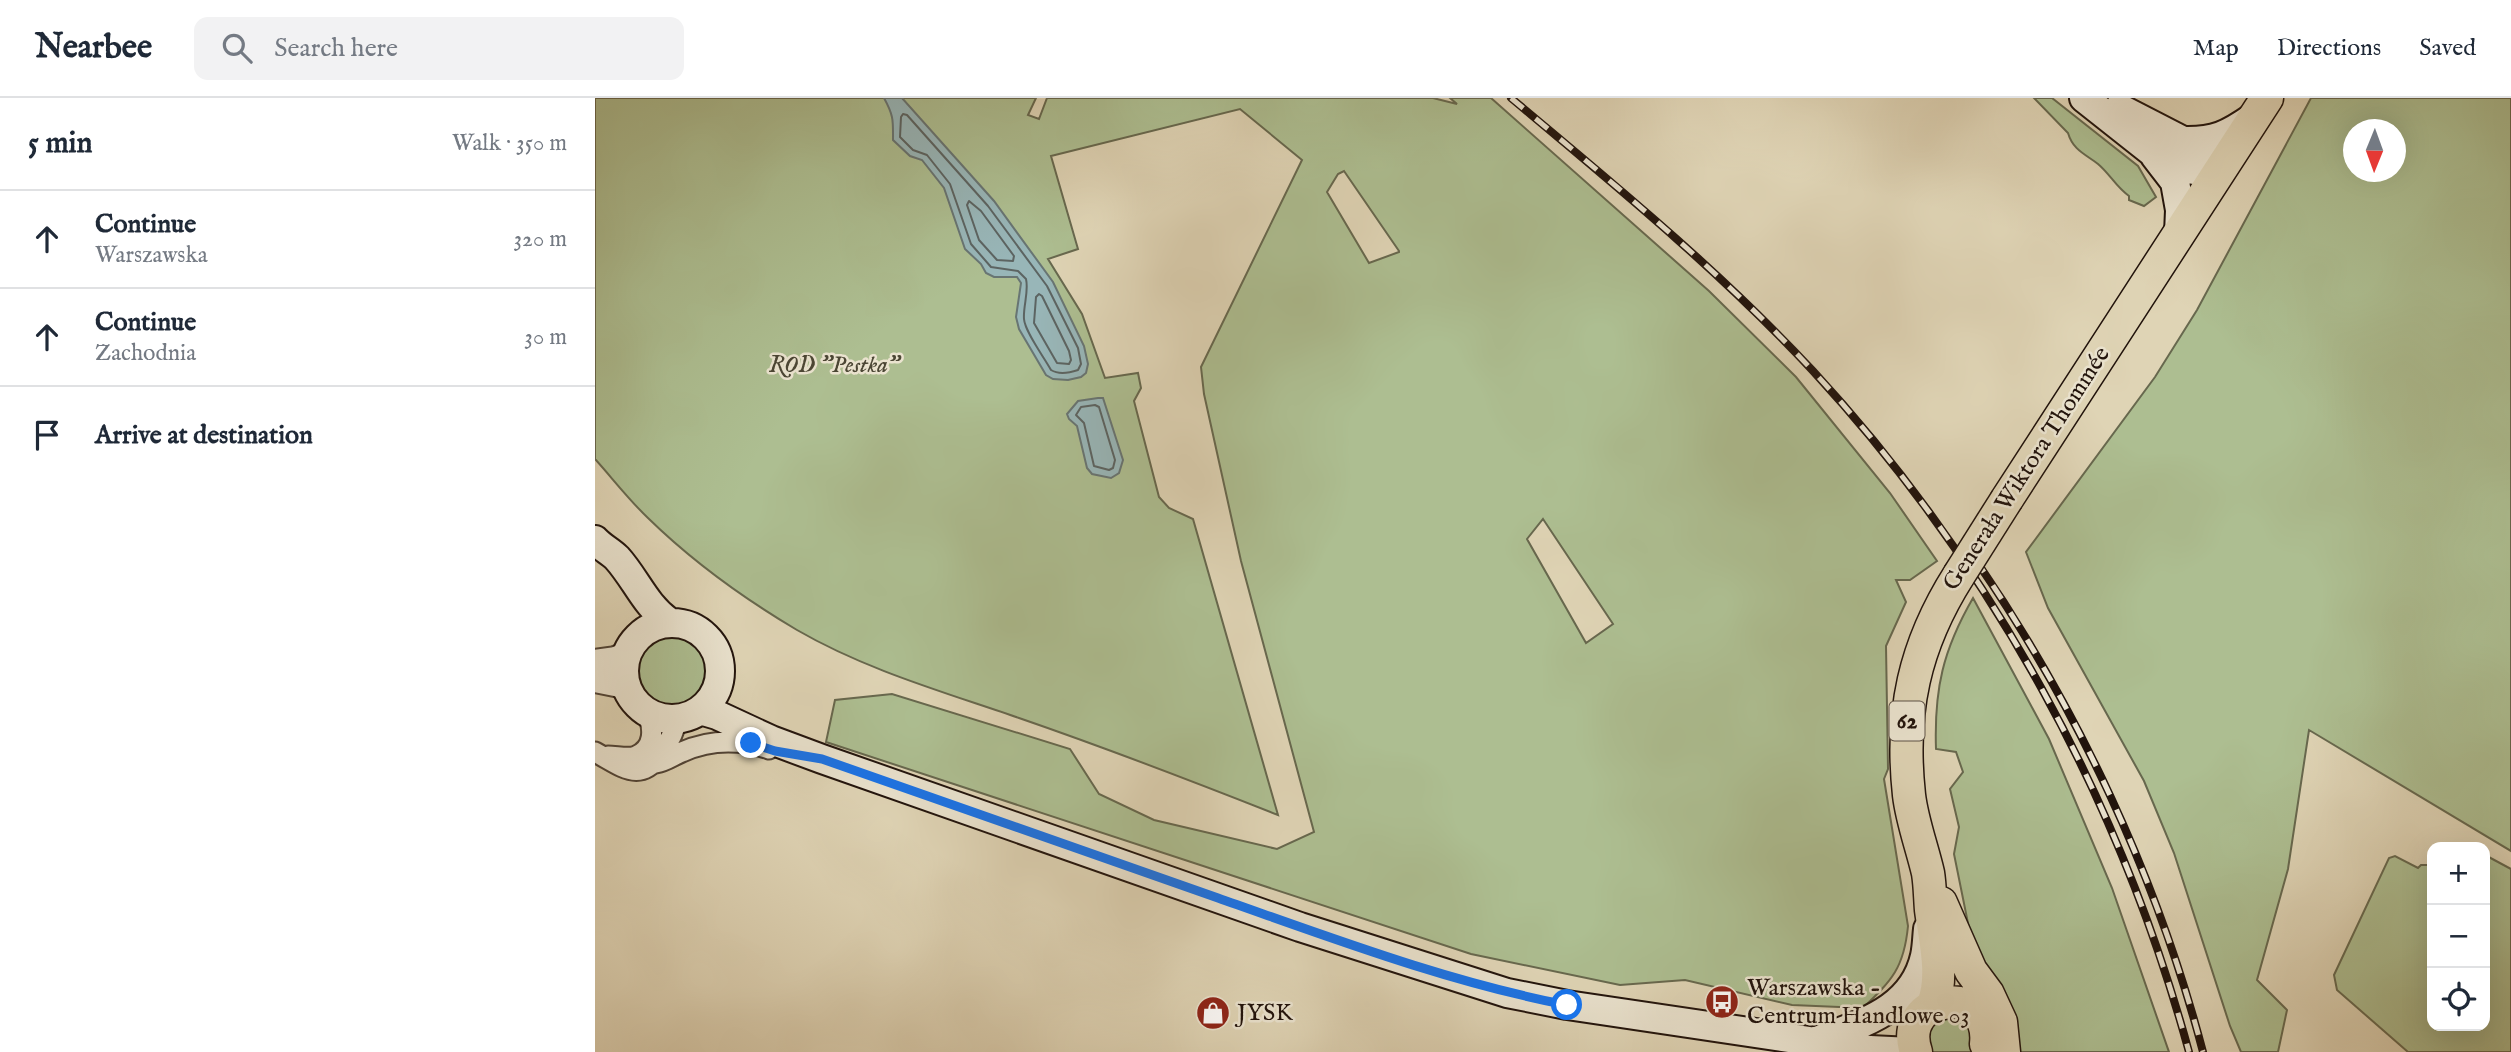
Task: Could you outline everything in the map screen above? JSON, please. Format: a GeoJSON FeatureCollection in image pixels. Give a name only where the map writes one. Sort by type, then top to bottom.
{"type":"FeatureCollection","features":[{"type":"Feature","properties":{"kind":"main road"},"geometry":{"type":"LineString","coordinates":[[2084,98],[2151,151],[2182,168],[2218,174]]}},
{"type":"Feature","properties":{"kind":"main road"},"geometry":{"type":"LineString","coordinates":[[2102,98],[2163,133],[2183,141],[2206,142],[2227,135],[2260,107]]}},
{"type":"Feature","properties":{"kind":"main road","name":"Generała Wiktora Thommée"},"geometry":{"type":"LineString","coordinates":[[1927,1028],[1933,894],[1909,797],[1906,735],[1908,699],[1931,626],[1959,575],[2007,499],[2260,107]]}},
{"type":"Feature","properties":{"kind":"main road"},"geometry":{"type":"LineString","coordinates":[[2183,141],[2218,174]]}},
{"type":"Feature","properties":{"kind":"main road"},"geometry":{"type":"LineString","coordinates":[[2151,151],[2175,182],[2180,210],[2179,234]]}},
{"type":"Feature","properties":{"kind":"main road"},"geometry":{"type":"LineString","coordinates":[[597,543],[616,557],[657,613],[669,622],[693,627],[712,644],[718,655],[718,684],[709,702],[688,715]]}},
{"type":"Feature","properties":{"kind":"main road"},"geometry":{"type":"LineString","coordinates":[[597,543],[630,609],[631,647],[623,673],[625,686],[631,697],[647,713],[663,719],[688,715],[717,715],[771,740],[822,759],[1300,927],[1507,993],[1567,1005],[1815,1041],[1842,1052]]}},
{"type":"Feature","properties":{"kind":"main road"},"geometry":{"type":"LineString","coordinates":[[631,647],[657,625],[669,622]]}},
{"type":"Feature","properties":{"kind":"main road"},"geometry":{"type":"LineString","coordinates":[[718,684],[737,705],[822,759]]}},
{"type":"Feature","properties":{"kind":"main road"},"geometry":{"type":"LineString","coordinates":[[1815,1041],[1879,1017],[1910,990],[1925,957],[1933,894]]}},
{"type":"Feature","properties":{"kind":"main road","name":"62"},"geometry":{"type":"LineString","coordinates":[[1933,894],[1971,971],[1988,994],[1997,1013],[2001,1022],[2004,1052]]}},
{"type":"Feature","properties":{"kind":"main road"},"geometry":{"type":"LineString","coordinates":[[1815,1041],[1927,1028],[1977,1013],[1983,1021],[1987,1040],[1983,1052]]}},
{"type":"Feature","properties":{"kind":"street"},"geometry":{"type":"LineString","coordinates":[[595,662],[615,659],[631,647]]}},
{"type":"Feature","properties":{"kind":"street"},"geometry":{"type":"LineString","coordinates":[[595,680],[625,686]]}},
{"type":"Feature","properties":{"kind":"street"},"geometry":{"type":"LineString","coordinates":[[598,754],[635,756],[649,747],[652,723],[647,713]]}},
{"type":"Feature","properties":{"kind":"street"},"geometry":{"type":"LineString","coordinates":[[656,763],[675,728],[688,715]]}},
{"type":"Feature","properties":{"kind":"street"},"geometry":{"type":"LineString","coordinates":[[598,754],[620,768],[634,770],[649,768],[669,760],[679,752],[723,740],[751,743],[775,751],[822,759]]}},
{"type":"Feature","properties":{"kind":"green space","name":"ROD \"Pestka\""},"geometry":{"type":"Polygon","coordinates":[[[595,98],[1036,98],[1028,115],[1039,119],[1047,98],[1433,98],[1457,104],[1450,98],[1491,98],[1709,291],[1796,377],[1890,493],[1937,561],[1910,580],[1896,580],[1906,602],[1886,646],[1888,769],[1884,779],[1908,926],[1900,963],[1889,981],[1863,1008],[1792,1005],[1685,980],[1620,985],[1471,954],[826,742],[835,700],[892,694],[1070,749],[1099,794],[1154,820],[1277,849],[1314,832],[1241,561],[1204,394],[1201,367],[1302,160],[1240,109],[1051,156],[1078,249],[1048,259],[1082,314],[1105,378],[1138,373],[1141,388],[1134,401],[1159,497],[1169,508],[1193,519],[1278,815],[1084,741],[906,679],[823,644],[757,605],[701,564],[641,511],[595,459],[595,98]],[[1344,171],[1338,174],[1327,192],[1369,263],[1399,252],[1399,251],[1344,171]],[[1543,519],[1527,539],[1586,643],[1613,624],[1543,519]]]}},
{"type":"Feature","properties":{"kind":"green space"},"geometry":{"type":"Polygon","coordinates":[[[2034,98],[2052,98],[2138,166],[2156,197],[2144,206],[2129,200],[2129,196],[2102,168],[2076,148],[2068,133],[2034,98]]]}},
{"type":"Feature","properties":{"kind":"green space"},"geometry":{"type":"Polygon","coordinates":[[[2311,98],[2511,98],[2511,851],[2309,730],[2288,869],[2257,980],[2287,1010],[2278,1052],[2241,1052],[2230,1026],[2174,853],[2144,781],[2048,608],[2026,552],[2155,377],[2197,310],[2311,98]]]}},
{"type":"Feature","properties":{"kind":"green space"},"geometry":{"type":"Polygon","coordinates":[[[1973,598],[2049,739],[2112,888],[2169,1052],[2017,1052],[1975,958],[1954,854],[1959,827],[1950,789],[1963,772],[1956,752],[1936,749],[1937,707],[1943,670],[1954,635],[1973,598]]]}},
{"type":"Feature","properties":{"kind":"green space"},"geometry":{"type":"Polygon","coordinates":[[[665,634],[679,634],[693,640],[703,650],[709,671],[703,692],[693,702],[679,708],[665,708],[651,702],[641,692],[635,678],[635,664],[641,650],[651,640],[665,634]]]}},
{"type":"Feature","properties":{"kind":"green space"},"geometry":{"type":"Polygon","coordinates":[[[2395,856],[2418,868],[2427,865],[2427,1031],[2490,1031],[2490,858],[2511,869],[2511,1052],[2408,1052],[2337,990],[2334,975],[2389,858],[2395,856]]]}},
{"type":"Feature","properties":{"kind":"green space"},"geometry":{"type":"Polygon","coordinates":[[[1935,1016],[1967,1019],[1973,1048],[1971,1052],[1928,1052],[1924,1040],[1935,1016]]]}},
{"type":"Feature","properties":{"kind":"water"},"geometry":{"type":"Polygon","coordinates":[[[884,98],[902,98],[994,201],[1053,282],[1084,346],[1088,364],[1086,373],[1081,377],[1068,380],[1053,379],[1046,375],[1019,329],[1016,317],[1021,283],[1017,277],[994,277],[986,273],[981,264],[965,249],[944,188],[922,160],[910,156],[893,140],[890,109],[884,98]]]}},
{"type":"Feature","properties":{"kind":"water"},"geometry":{"type":"Polygon","coordinates":[[[1103,398],[1123,460],[1119,473],[1111,478],[1092,474],[1087,468],[1077,426],[1067,414],[1078,401],[1103,398]]]}},
{"type":"Feature","properties":{"kind":"railway"},"geometry":{"type":"LineString","coordinates":[[1511,98],[1667,230],[1778,334],[1877,445],[1937,523],[1992,605],[2042,689],[2087,776],[2126,866],[2160,958],[2189,1052]]}},
{"type":"Feature","properties":{"kind":"railway"},"geometry":{"type":"LineString","coordinates":[[1975,559],[2047,674],[2110,795],[2162,922],[2203,1052]]}},
{"type":"Feature","properties":{"kind":"place","name":"Warszawska - Centrum Handlowe 03"},"geometry":{"type":"Point","coordinates":[1722,1002]}},
{"type":"Feature","properties":{"kind":"place","name":"JYSK"},"geometry":{"type":"Point","coordinates":[1213,1013]}},
{"type":"Feature","properties":{"kind":"route"},"geometry":{"type":"LineString","coordinates":[[751,743],[775,751],[822,759],[1300,927],[1416,965],[1507,993],[1567,1005]]}}]}
